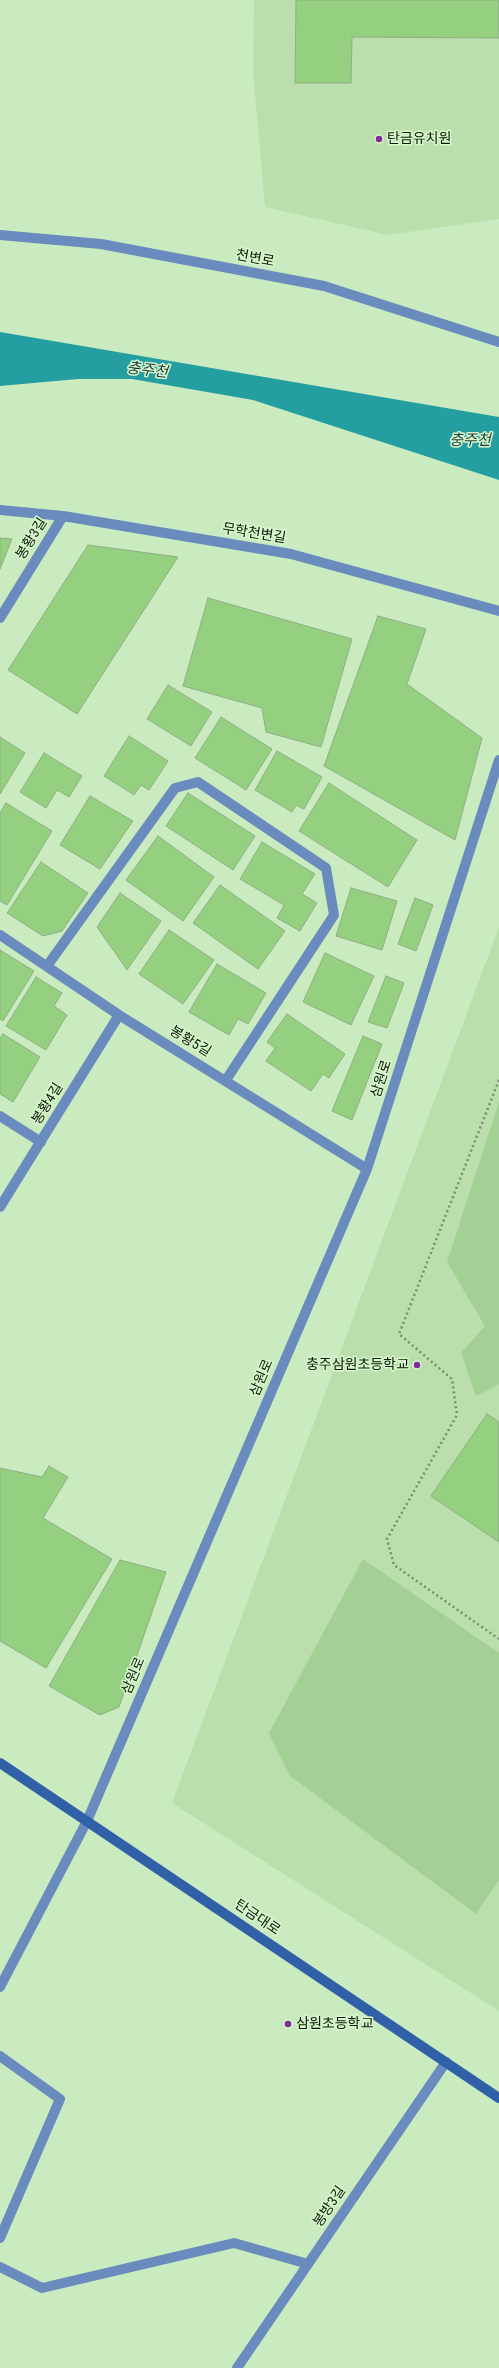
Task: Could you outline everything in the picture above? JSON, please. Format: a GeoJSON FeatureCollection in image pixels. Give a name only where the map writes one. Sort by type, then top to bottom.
{"type":"FeatureCollection","features":[{"type":"Feature","properties":{"kind":"main road","name":"탄금대로"},"geometry":{"type":"LineString","coordinates":[[0,1763],[499,2098]]}},
{"type":"Feature","properties":{"kind":"street","name":"천변로"},"geometry":{"type":"LineString","coordinates":[[0,235],[101,244],[324,286],[499,342]]}},
{"type":"Feature","properties":{"kind":"street","name":"무학천변길"},"geometry":{"type":"LineString","coordinates":[[0,510],[63,516],[290,554],[499,611]]}},
{"type":"Feature","properties":{"kind":"street","name":"봉황3길"},"geometry":{"type":"LineString","coordinates":[[0,618],[63,516]]}},
{"type":"Feature","properties":{"kind":"street","name":"삼원로"},"geometry":{"type":"LineString","coordinates":[[0,1987],[87,1821],[367,1169],[499,760]]}},
{"type":"Feature","properties":{"kind":"street"},"geometry":{"type":"LineString","coordinates":[[47,966],[174,788],[198,782],[326,868],[334,915],[226,1080]]}},
{"type":"Feature","properties":{"kind":"street","name":"봉황5길"},"geometry":{"type":"LineString","coordinates":[[0,935],[119,1015],[226,1080],[367,1169]]}},
{"type":"Feature","properties":{"kind":"street","name":"봉황4길"},"geometry":{"type":"LineString","coordinates":[[0,1207],[119,1015]]}},
{"type":"Feature","properties":{"kind":"street"},"geometry":{"type":"LineString","coordinates":[[0,1116],[41,1142]]}},
{"type":"Feature","properties":{"kind":"street"},"geometry":{"type":"LineString","coordinates":[[0,2056],[60,2099],[0,2238]]}},
{"type":"Feature","properties":{"kind":"street","name":"봉방3길"},"geometry":{"type":"LineString","coordinates":[[237,2368],[446,2062]]}},
{"type":"Feature","properties":{"kind":"street"},"geometry":{"type":"LineString","coordinates":[[0,2267],[42,2288],[234,2243],[308,2264]]}},
{"type":"Feature","properties":{"kind":"path"},"geometry":{"type":"LineString","coordinates":[[499,1080],[399,1334],[452,1379],[457,1415],[387,1539],[394,1565],[499,1639]]}},
{"type":"Feature","properties":{"kind":"shaded area","name":"탄금유치원"},"geometry":{"type":"Polygon","coordinates":[[[254,0],[499,0],[499,219],[388,235],[265,207],[253,71],[254,0]]]}},
{"type":"Feature","properties":{"kind":"shaded area","name":"충주삼원초등학교"},"geometry":{"type":"Polygon","coordinates":[[[499,927],[499,2011],[172,1803],[499,927]]]}},
{"type":"Feature","properties":{"kind":"shaded area"},"geometry":{"type":"Polygon","coordinates":[[[499,1102],[499,1384],[476,1396],[461,1353],[485,1326],[447,1262],[499,1102]]]}},
{"type":"Feature","properties":{"kind":"shaded area"},"geometry":{"type":"Polygon","coordinates":[[[363,1559],[499,1653],[499,1880],[476,1914],[289,1775],[269,1733],[363,1559]]]}},
{"type":"Feature","properties":{"kind":"water","name":"충주천"},"geometry":{"type":"Polygon","coordinates":[[[0,332],[499,417],[499,480],[253,400],[132,379],[78,379],[0,386],[0,332]]]}},
{"type":"Feature","properties":{"kind":"building"},"geometry":{"type":"Polygon","coordinates":[[[296,0],[499,0],[499,38],[352,37],[351,83],[295,83],[296,0]]]}},
{"type":"Feature","properties":{"kind":"building"},"geometry":{"type":"Polygon","coordinates":[[[0,538],[12,539],[0,569],[0,538]]]}},
{"type":"Feature","properties":{"kind":"building"},"geometry":{"type":"Polygon","coordinates":[[[88,545],[178,557],[77,714],[8,670],[88,545]]]}},
{"type":"Feature","properties":{"kind":"building"},"geometry":{"type":"Polygon","coordinates":[[[208,598],[352,639],[321,747],[266,732],[262,708],[183,686],[208,598]]]}},
{"type":"Feature","properties":{"kind":"building"},"geometry":{"type":"Polygon","coordinates":[[[378,616],[426,629],[407,684],[482,738],[455,840],[324,766],[378,616]]]}},
{"type":"Feature","properties":{"kind":"building"},"geometry":{"type":"Polygon","coordinates":[[[168,685],[212,712],[191,746],[147,719],[168,685]]]}},
{"type":"Feature","properties":{"kind":"building"},"geometry":{"type":"Polygon","coordinates":[[[221,717],[272,749],[246,790],[195,758],[221,717]]]}},
{"type":"Feature","properties":{"kind":"building"},"geometry":{"type":"Polygon","coordinates":[[[129,736],[168,761],[149,790],[141,785],[134,795],[104,776],[129,736]]]}},
{"type":"Feature","properties":{"kind":"building"},"geometry":{"type":"Polygon","coordinates":[[[0,737],[25,753],[0,794],[0,737]]]}},
{"type":"Feature","properties":{"kind":"building"},"geometry":{"type":"Polygon","coordinates":[[[277,751],[322,777],[304,809],[296,805],[292,812],[255,790],[277,751]]]}},
{"type":"Feature","properties":{"kind":"building"},"geometry":{"type":"Polygon","coordinates":[[[44,753],[82,776],[69,797],[57,790],[46,808],[20,792],[44,753]]]}},
{"type":"Feature","properties":{"kind":"building"},"geometry":{"type":"Polygon","coordinates":[[[329,783],[417,840],[388,887],[299,831],[329,783]]]}},
{"type":"Feature","properties":{"kind":"building"},"geometry":{"type":"Polygon","coordinates":[[[188,793],[255,836],[233,870],[166,826],[188,793]]]}},
{"type":"Feature","properties":{"kind":"building"},"geometry":{"type":"Polygon","coordinates":[[[90,796],[133,821],[100,869],[60,845],[90,796]]]}},
{"type":"Feature","properties":{"kind":"building"},"geometry":{"type":"Polygon","coordinates":[[[6,803],[52,831],[7,905],[0,901],[0,813],[6,803]]]}},
{"type":"Feature","properties":{"kind":"building"},"geometry":{"type":"Polygon","coordinates":[[[158,836],[214,877],[183,921],[126,880],[158,836]]]}},
{"type":"Feature","properties":{"kind":"building"},"geometry":{"type":"Polygon","coordinates":[[[262,842],[315,874],[302,894],[317,903],[300,931],[277,918],[284,905],[240,879],[262,842]]]}},
{"type":"Feature","properties":{"kind":"building"},"geometry":{"type":"Polygon","coordinates":[[[41,862],[88,893],[62,931],[43,936],[7,913],[41,862]]]}},
{"type":"Feature","properties":{"kind":"building"},"geometry":{"type":"Polygon","coordinates":[[[220,885],[285,931],[258,969],[193,923],[220,885]]]}},
{"type":"Feature","properties":{"kind":"building"},"geometry":{"type":"Polygon","coordinates":[[[351,888],[397,901],[382,950],[336,936],[351,888]]]}},
{"type":"Feature","properties":{"kind":"building"},"geometry":{"type":"Polygon","coordinates":[[[120,893],[161,921],[127,970],[97,927],[120,893]]]}},
{"type":"Feature","properties":{"kind":"building"},"geometry":{"type":"Polygon","coordinates":[[[415,898],[433,905],[416,951],[398,944],[415,898]]]}},
{"type":"Feature","properties":{"kind":"building"},"geometry":{"type":"Polygon","coordinates":[[[169,930],[214,960],[183,1004],[139,974],[169,930]]]}},
{"type":"Feature","properties":{"kind":"building"},"geometry":{"type":"Polygon","coordinates":[[[0,950],[34,971],[3,1021],[0,1019],[0,950]]]}},
{"type":"Feature","properties":{"kind":"building"},"geometry":{"type":"Polygon","coordinates":[[[325,953],[374,976],[351,1025],[303,1002],[325,953]]]}},
{"type":"Feature","properties":{"kind":"building"},"geometry":{"type":"Polygon","coordinates":[[[217,964],[266,993],[248,1024],[238,1019],[229,1035],[189,1012],[217,964]]]}},
{"type":"Feature","properties":{"kind":"building"},"geometry":{"type":"Polygon","coordinates":[[[386,976],[404,983],[387,1028],[368,1022],[386,976]]]}},
{"type":"Feature","properties":{"kind":"building"},"geometry":{"type":"Polygon","coordinates":[[[36,977],[62,993],[54,1006],[67,1015],[46,1050],[6,1026],[36,977]]]}},
{"type":"Feature","properties":{"kind":"building"},"geometry":{"type":"Polygon","coordinates":[[[287,1014],[345,1054],[329,1078],[323,1074],[311,1091],[266,1061],[275,1048],[267,1042],[287,1014]]]}},
{"type":"Feature","properties":{"kind":"building"},"geometry":{"type":"Polygon","coordinates":[[[3,1034],[40,1057],[13,1102],[0,1094],[0,1038],[3,1034]]]}},
{"type":"Feature","properties":{"kind":"building"},"geometry":{"type":"Polygon","coordinates":[[[363,1036],[382,1044],[352,1120],[332,1111],[363,1036]]]}},
{"type":"Feature","properties":{"kind":"building"},"geometry":{"type":"Polygon","coordinates":[[[487,1414],[499,1422],[499,1542],[431,1496],[487,1414]]]}},
{"type":"Feature","properties":{"kind":"building"},"geometry":{"type":"Polygon","coordinates":[[[49,1466],[68,1477],[43,1518],[112,1559],[46,1668],[0,1641],[0,1468],[42,1477],[49,1466]]]}},
{"type":"Feature","properties":{"kind":"building"},"geometry":{"type":"Polygon","coordinates":[[[120,1560],[166,1572],[119,1707],[100,1715],[49,1686],[120,1560]]]}},
{"type":"Feature","properties":{"kind":"place","name":"탄금유치원"},"geometry":{"type":"Point","coordinates":[379,139]}},
{"type":"Feature","properties":{"kind":"place","name":"충주삼원초등학교"},"geometry":{"type":"Point","coordinates":[417,1365]}},
{"type":"Feature","properties":{"kind":"place","name":"삼원초등학교"},"geometry":{"type":"Point","coordinates":[288,2024]}}]}
